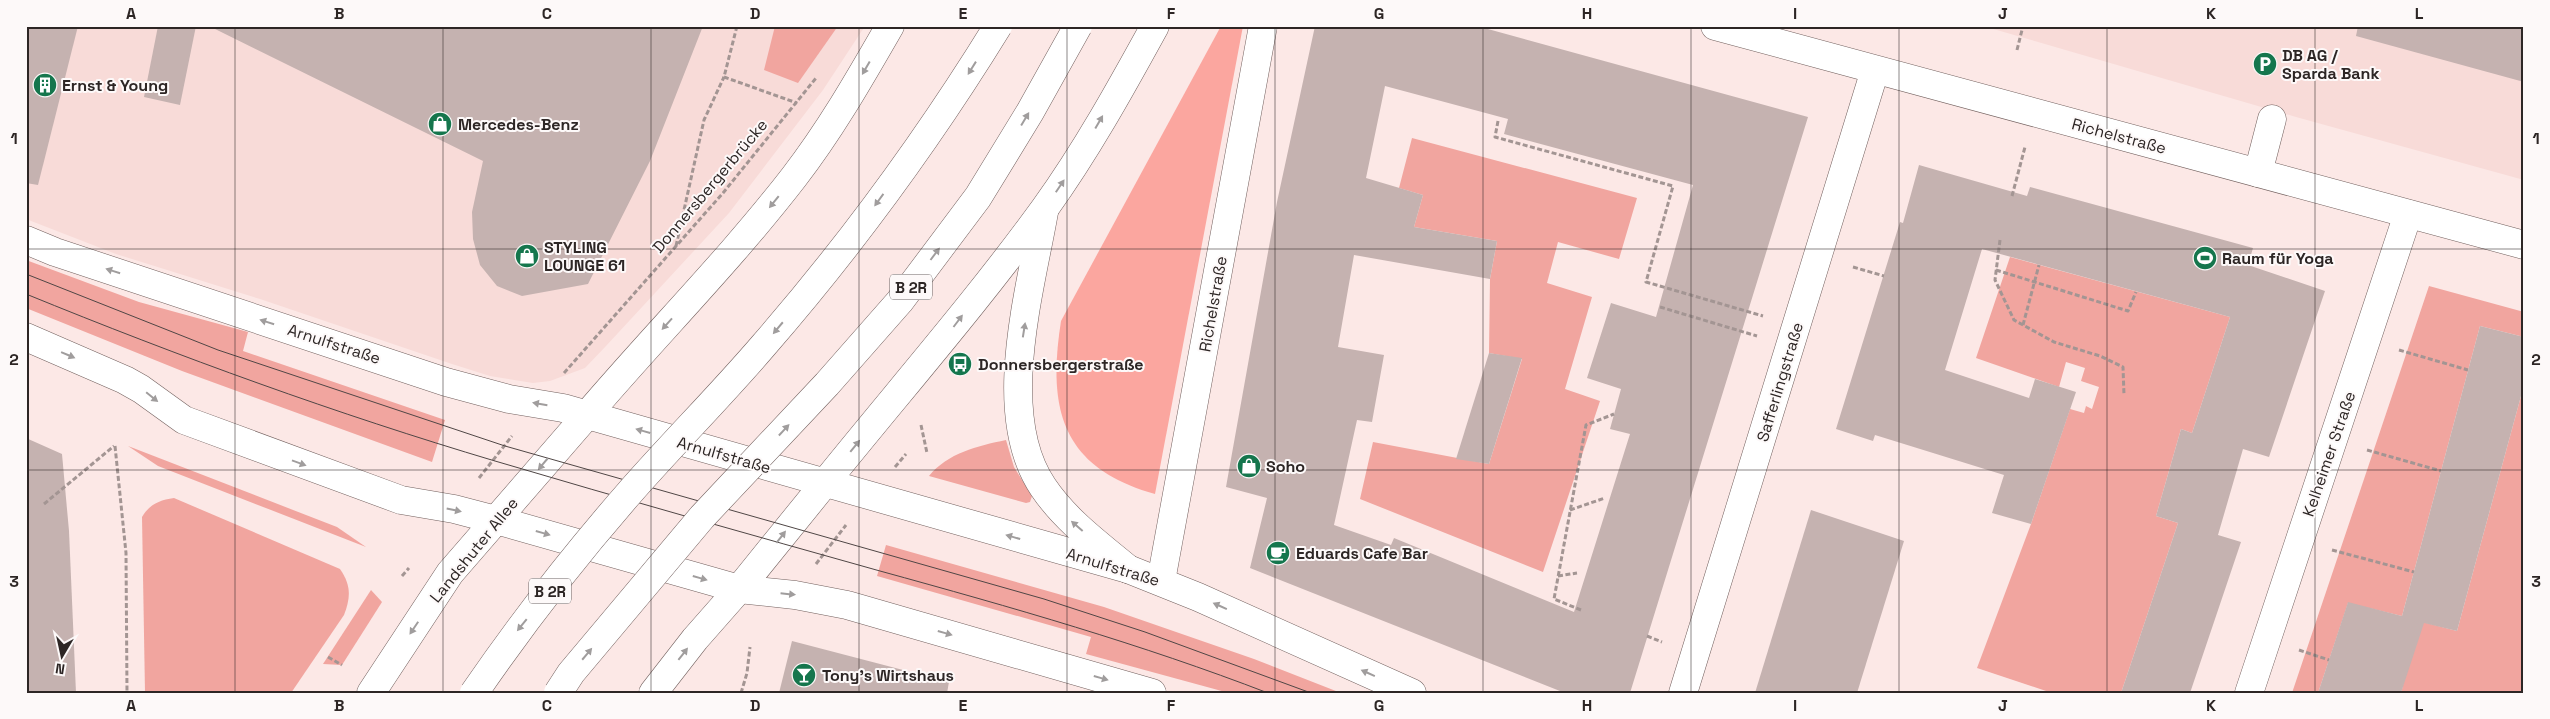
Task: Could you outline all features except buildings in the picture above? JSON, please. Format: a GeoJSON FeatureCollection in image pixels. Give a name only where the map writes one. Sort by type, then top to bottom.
{"type":"FeatureCollection","features":[{"type":"Feature","properties":{"kind":"main road","name":"Landshuter Allee"},"geometry":{"type":"LineString","coordinates":[[371,693],[450,573],[749,232],[794,177],[834,122],[890,26]]}},
{"type":"Feature","properties":{"kind":"main road","name":"B 2R"},"geometry":{"type":"LineString","coordinates":[[474,693],[514,635],[631,492],[763,347],[829,268],[958,90],[998,26]]}},
{"type":"Feature","properties":{"kind":"main road","name":"B 2R"},"geometry":{"type":"LineString","coordinates":[[558,693],[571,673],[702,517],[828,384],[900,301],[978,197],[1030,112],[1078,26]]}},
{"type":"Feature","properties":{"kind":"main road"},"geometry":{"type":"LineString","coordinates":[[653,693],[695,639],[739,589],[936,349],[1044,208],[1075,164],[1155,26]]}},
{"type":"Feature","properties":{"kind":"main road","name":"Richelstraße"},"geometry":{"type":"LineString","coordinates":[[1161,581],[1263,26]]}},
{"type":"Feature","properties":{"kind":"main road","name":"Richelstraße"},"geometry":{"type":"LineString","coordinates":[[1723,27],[1875,70],[2524,245]]}},
{"type":"Feature","properties":{"kind":"main road","name":"Safferlingstraße"},"geometry":{"type":"LineString","coordinates":[[1683,693],[1875,70]]}},
{"type":"Feature","properties":{"kind":"main road"},"geometry":{"type":"LineString","coordinates":[[2258,173],[2272,119]]}},
{"type":"Feature","properties":{"kind":"main road"},"geometry":{"type":"LineString","coordinates":[[1044,208],[1020,354],[1018,384],[1020,428],[1024,446],[1030,465],[1038,480],[1063,514],[1128,569]]}},
{"type":"Feature","properties":{"kind":"main road","name":"Kelheimer Straße"},"geometry":{"type":"LineString","coordinates":[[2249,693],[2408,214]]}},
{"type":"Feature","properties":{"kind":"main road","name":"Arnulfstraße"},"geometry":{"type":"LineString","coordinates":[[26,240],[55,252],[446,382],[499,396],[587,415],[1128,569],[1161,581],[1412,693]]}},
{"type":"Feature","properties":{"kind":"main road"},"geometry":{"type":"LineString","coordinates":[[26,337],[125,380],[141,389],[184,420],[401,500],[454,509],[496,520],[739,589],[795,595],[846,605],[1146,692]]}},
{"type":"Feature","properties":{"kind":"path"},"geometry":{"type":"LineString","coordinates":[[675,247],[704,120],[724,77],[737,26]]}},
{"type":"Feature","properties":{"kind":"path"},"geometry":{"type":"LineString","coordinates":[[2017,50],[2023,26]]}},
{"type":"Feature","properties":{"kind":"path","name":"Donnersbergerbrücke"},"geometry":{"type":"LineString","coordinates":[[539,404],[675,247],[797,103],[819,74]]}},
{"type":"Feature","properties":{"kind":"path"},"geometry":{"type":"LineString","coordinates":[[724,77],[797,103]]}},
{"type":"Feature","properties":{"kind":"path"},"geometry":{"type":"LineString","coordinates":[[2012,196],[2035,113]]}},
{"type":"Feature","properties":{"kind":"path"},"geometry":{"type":"LineString","coordinates":[[1498,122],[1495,137],[1672,186],[1646,282],[1764,316]]}},
{"type":"Feature","properties":{"kind":"path"},"geometry":{"type":"LineString","coordinates":[[2000,240],[1995,280],[2014,320],[2054,342],[2100,356],[2123,367],[2124,395]]}},
{"type":"Feature","properties":{"kind":"path"},"geometry":{"type":"LineString","coordinates":[[2023,325],[2039,265]]}},
{"type":"Feature","properties":{"kind":"path"},"geometry":{"type":"LineString","coordinates":[[1853,267],[1884,276]]}},
{"type":"Feature","properties":{"kind":"path"},"geometry":{"type":"LineString","coordinates":[[1996,270],[2128,311],[2136,292]]}},
{"type":"Feature","properties":{"kind":"path"},"geometry":{"type":"LineString","coordinates":[[1660,307],[1763,338]]}},
{"type":"Feature","properties":{"kind":"path"},"geometry":{"type":"LineString","coordinates":[[2394,349],[2468,370]]}},
{"type":"Feature","properties":{"kind":"path"},"geometry":{"type":"LineString","coordinates":[[454,509],[539,404]]}},
{"type":"Feature","properties":{"kind":"path"},"geometry":{"type":"LineString","coordinates":[[1581,610],[1554,599],[1586,426],[1614,414]]}},
{"type":"Feature","properties":{"kind":"path"},"geometry":{"type":"LineString","coordinates":[[921,425],[927,453]]}},
{"type":"Feature","properties":{"kind":"path"},"geometry":{"type":"LineString","coordinates":[[44,504],[115,446],[126,553],[127,693]]}},
{"type":"Feature","properties":{"kind":"path"},"geometry":{"type":"LineString","coordinates":[[2363,448],[2441,471]]}},
{"type":"Feature","properties":{"kind":"path"},"geometry":{"type":"LineString","coordinates":[[795,595],[869,496],[906,454]]}},
{"type":"Feature","properties":{"kind":"path"},"geometry":{"type":"LineString","coordinates":[[1570,510],[1605,498]]}},
{"type":"Feature","properties":{"kind":"path"},"geometry":{"type":"LineString","coordinates":[[2329,549],[2414,572]]}},
{"type":"Feature","properties":{"kind":"path"},"geometry":{"type":"LineString","coordinates":[[402,576],[414,561]]}},
{"type":"Feature","properties":{"kind":"path"},"geometry":{"type":"LineString","coordinates":[[1558,576],[1577,573]]}},
{"type":"Feature","properties":{"kind":"path"},"geometry":{"type":"LineString","coordinates":[[1647,636],[1664,642]]}},
{"type":"Feature","properties":{"kind":"path"},"geometry":{"type":"LineString","coordinates":[[741,693],[747,673],[750,647]]}},
{"type":"Feature","properties":{"kind":"path"},"geometry":{"type":"LineString","coordinates":[[2293,648],[2329,660]]}},
{"type":"Feature","properties":{"kind":"path"},"geometry":{"type":"LineString","coordinates":[[328,657],[342,665]]}},
{"type":"Feature","properties":{"kind":"shaded area"},"geometry":{"type":"Polygon","coordinates":[[[26,26],[865,26],[823,90],[729,213],[606,346],[585,368],[550,381],[533,383],[490,376],[452,364],[260,299],[116,254],[26,219],[26,26]]]}},
{"type":"Feature","properties":{"kind":"shaded area"},"geometry":{"type":"Polygon","coordinates":[[[775,26],[838,26],[798,83],[764,70],[775,26]]]}},
{"type":"Feature","properties":{"kind":"shaded area"},"geometry":{"type":"Polygon","coordinates":[[[1221,26],[1243,26],[1155,494],[1124,483],[1099,469],[1081,451],[1068,431],[1060,408],[1057,382],[1057,353],[1061,321],[1221,26]]]}},
{"type":"Feature","properties":{"kind":"shaded area"},"geometry":{"type":"Polygon","coordinates":[[[1983,26],[2524,26],[2524,180],[2296,117],[1983,26]]]}},
{"type":"Feature","properties":{"kind":"shaded area"},"geometry":{"type":"Polygon","coordinates":[[[1412,138],[1637,198],[1619,259],[1558,242],[1547,283],[1592,297],[1565,389],[1600,401],[1543,572],[1360,499],[1373,442],[1489,464],[1522,359],[1489,353],[1490,279],[1497,241],[1414,227],[1423,195],[1399,188],[1412,138]]]}},
{"type":"Feature","properties":{"kind":"shaded area"},"geometry":{"type":"Polygon","coordinates":[[[2010,257],[2230,317],[2192,433],[2181,429],[2156,516],[2178,523],[2121,693],[2052,693],[1977,668],[2031,524],[2070,409],[2084,413],[2086,406],[2092,409],[2099,387],[2081,381],[2085,368],[2066,362],[2059,387],[1976,358],[2010,257]]]}},
{"type":"Feature","properties":{"kind":"shaded area"},"geometry":{"type":"Polygon","coordinates":[[[26,260],[139,302],[248,332],[243,351],[445,420],[432,462],[182,371],[26,308],[26,260]]]}},
{"type":"Feature","properties":{"kind":"shaded area"},"geometry":{"type":"Polygon","coordinates":[[[2429,286],[2524,312],[2524,337],[2480,326],[2402,616],[2348,603],[2318,693],[2292,693],[2429,286]]]}},
{"type":"Feature","properties":{"kind":"shaded area"},"geometry":{"type":"Polygon","coordinates":[[[2524,385],[2524,693],[2401,693],[2419,621],[2457,631],[2524,385]]]}},
{"type":"Feature","properties":{"kind":"shaded area"},"geometry":{"type":"Polygon","coordinates":[[[1006,440],[1014,467],[1032,496],[1030,502],[1026,503],[929,476],[954,456],[974,448],[1006,440]]]}},
{"type":"Feature","properties":{"kind":"shaded area"},"geometry":{"type":"Polygon","coordinates":[[[128,446],[337,527],[366,547],[158,466],[128,446]]]}},
{"type":"Feature","properties":{"kind":"shaded area"},"geometry":{"type":"Polygon","coordinates":[[[174,498],[340,569],[344,575],[349,597],[344,615],[291,693],[145,693],[142,517],[155,504],[174,498]]]}},
{"type":"Feature","properties":{"kind":"shaded area"},"geometry":{"type":"Polygon","coordinates":[[[886,545],[1104,607],[1254,659],[1341,693],[1229,693],[1086,654],[1091,637],[877,576],[886,545]]]}},
{"type":"Feature","properties":{"kind":"shaded area"},"geometry":{"type":"Polygon","coordinates":[[[371,590],[382,602],[342,665],[323,664],[371,590]]]}},
{"type":"Feature","properties":{"kind":"tram line"},"geometry":{"type":"LineString","coordinates":[[26,274],[218,350],[505,446],[1044,599],[1145,632],[1311,693]]}},
{"type":"Feature","properties":{"kind":"tram line"},"geometry":{"type":"LineString","coordinates":[[26,294],[259,384],[436,443],[1075,627],[1172,658],[1268,693]]}},
{"type":"Feature","properties":{"kind":"place","name":"DB AG / Sparda Bank"},"geometry":{"type":"Point","coordinates":[2265,64]}},
{"type":"Feature","properties":{"kind":"place","name":"Ernst & Young"},"geometry":{"type":"Point","coordinates":[45,85]}},
{"type":"Feature","properties":{"kind":"place","name":"Mercedes-Benz"},"geometry":{"type":"Point","coordinates":[440,124]}},
{"type":"Feature","properties":{"kind":"place","name":"STYLING LOUNGE 61"},"geometry":{"type":"Point","coordinates":[527,256]}},
{"type":"Feature","properties":{"kind":"place","name":"Raum für Yoga"},"geometry":{"type":"Point","coordinates":[2205,258]}},
{"type":"Feature","properties":{"kind":"place","name":"Donnersbergerstraße"},"geometry":{"type":"Point","coordinates":[960,364]}},
{"type":"Feature","properties":{"kind":"place","name":"Soho"},"geometry":{"type":"Point","coordinates":[1249,466]}},
{"type":"Feature","properties":{"kind":"place","name":"Eduards Cafe Bar"},"geometry":{"type":"Point","coordinates":[1278,553]}},
{"type":"Feature","properties":{"kind":"place","name":"Tony's Wirtshaus"},"geometry":{"type":"Point","coordinates":[804,675]}}]}
